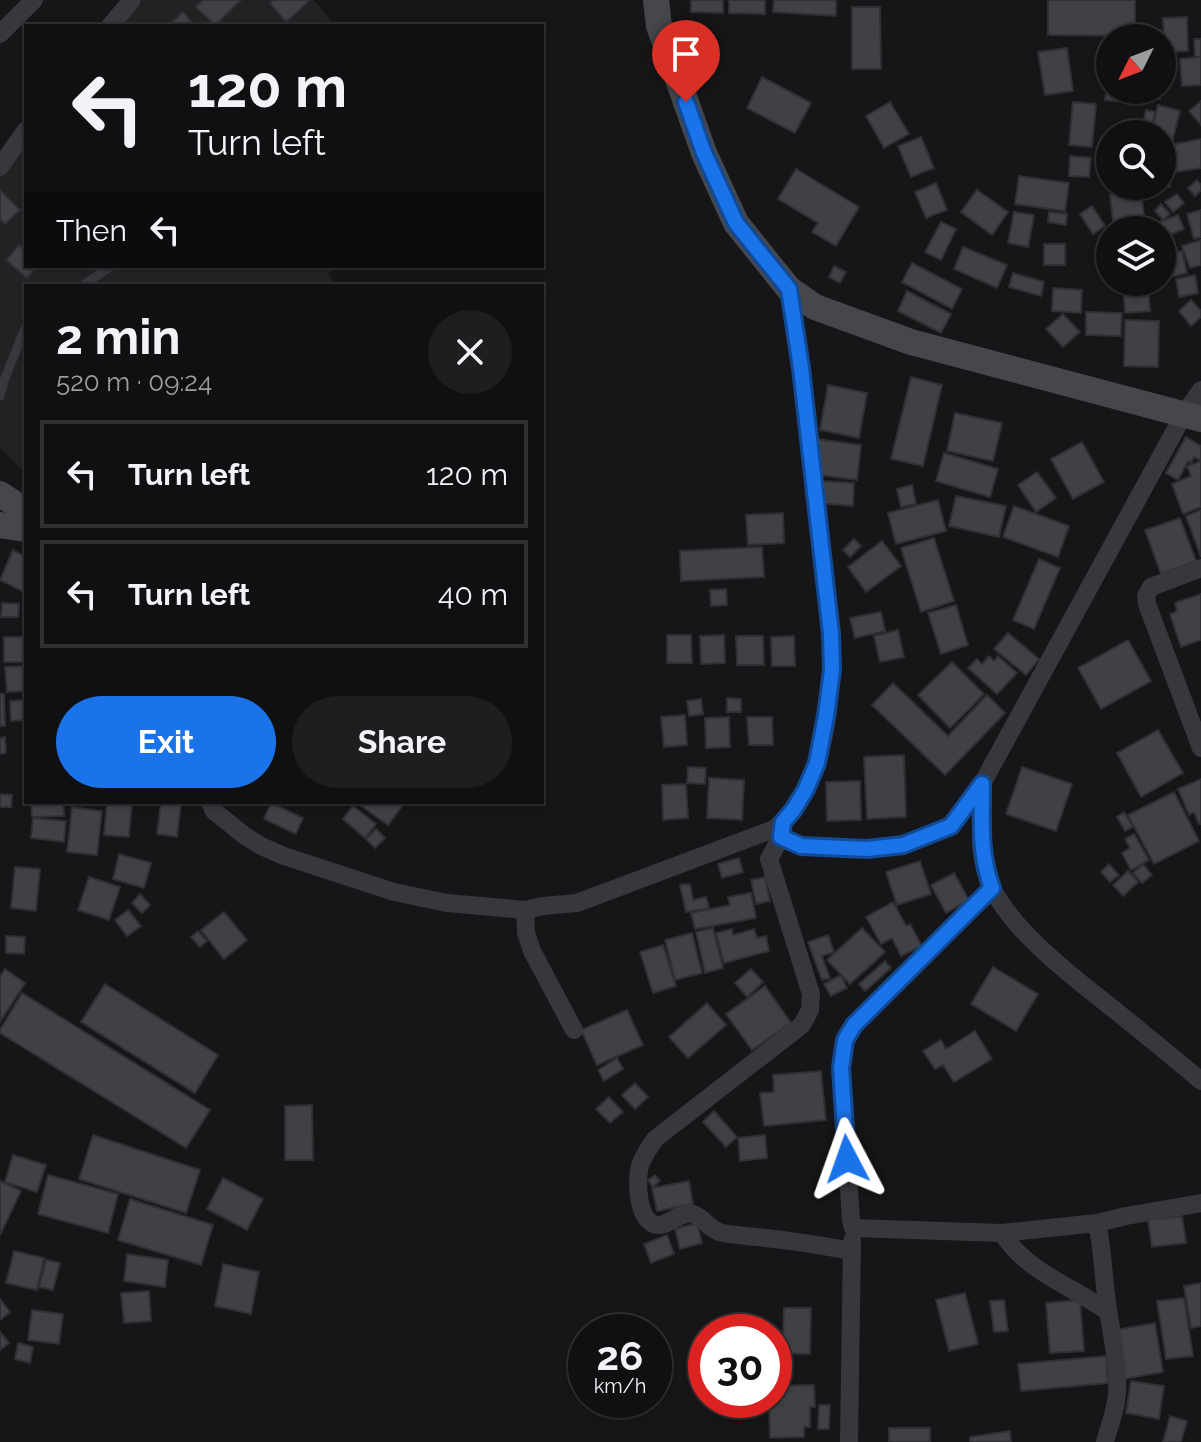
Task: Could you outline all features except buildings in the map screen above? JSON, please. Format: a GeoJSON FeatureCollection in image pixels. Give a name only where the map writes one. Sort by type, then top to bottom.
{"type":"FeatureCollection","features":[{"type":"Feature","properties":{"kind":"street"},"geometry":{"type":"LineString","coordinates":[[0,34],[34,0]]}},
{"type":"Feature","properties":{"kind":"street"},"geometry":{"type":"LineString","coordinates":[[112,24],[132,0]]}},
{"type":"Feature","properties":{"kind":"street"},"geometry":{"type":"LineString","coordinates":[[656,0],[659,26],[704,153],[736,223],[789,289],[815,307],[911,342],[1193,416]]}},
{"type":"Feature","properties":{"kind":"street"},"geometry":{"type":"LineString","coordinates":[[0,167],[24,133]]}},
{"type":"Feature","properties":{"kind":"street"},"geometry":{"type":"LineString","coordinates":[[789,289],[801,368],[831,634],[832,670],[817,763],[769,859],[811,994],[810,1010],[802,1025],[655,1139],[643,1156],[638,1183],[641,1209],[653,1224],[661,1225],[688,1213],[713,1230],[725,1233],[852,1251]]}},
{"type":"Feature","properties":{"kind":"street"},"geometry":{"type":"LineString","coordinates":[[211,804],[214,811],[245,836],[284,856],[394,892],[447,903],[525,910],[577,903],[774,829],[782,830],[801,846],[867,849],[903,845],[951,826],[982,784],[1193,416],[1201,390]]}},
{"type":"Feature","properties":{"kind":"street"},"geometry":{"type":"LineString","coordinates":[[0,494],[24,512]]}},
{"type":"Feature","properties":{"kind":"street"},"geometry":{"type":"LineString","coordinates":[[0,525],[24,529]]}},
{"type":"Feature","properties":{"kind":"street"},"geometry":{"type":"LineString","coordinates":[[1201,568],[1151,587],[1146,596],[1201,748]]}},
{"type":"Feature","properties":{"kind":"street"},"geometry":{"type":"LineString","coordinates":[[982,784],[984,867],[992,888],[1013,919],[1077,980],[1201,1081]]}},
{"type":"Feature","properties":{"kind":"street"},"geometry":{"type":"LineString","coordinates":[[849,1442],[853,1228],[841,1068],[845,1040],[854,1025],[992,888]]}},
{"type":"Feature","properties":{"kind":"street"},"geometry":{"type":"LineString","coordinates":[[525,910],[526,933],[532,951],[574,1030]]}},
{"type":"Feature","properties":{"kind":"street"},"geometry":{"type":"LineString","coordinates":[[853,1228],[1002,1233],[1097,1223],[1201,1203]]}},
{"type":"Feature","properties":{"kind":"street"},"geometry":{"type":"LineString","coordinates":[[1097,1223],[1117,1374],[1114,1415],[1105,1442]]}},
{"type":"Feature","properties":{"kind":"street"},"geometry":{"type":"LineString","coordinates":[[1002,1233],[1008,1244],[1037,1269],[1108,1312]]}},
{"type":"Feature","properties":{"kind":"lane"},"geometry":{"type":"LineString","coordinates":[[85,284],[108,268]]}},
{"type":"Feature","properties":{"kind":"lane"},"geometry":{"type":"LineString","coordinates":[[0,396],[24,331]]}},
{"type":"Feature","properties":{"kind":"shaded area"},"geometry":{"type":"Polygon","coordinates":[[[142,0],[314,0],[333,24],[122,24],[142,0]]]}},
{"type":"Feature","properties":{"kind":"shaded area"},"geometry":{"type":"Polygon","coordinates":[[[24,140],[24,268],[334,268],[328,274],[335,284],[24,284],[24,472],[0,448],[0,169],[24,140]]]}},
{"type":"Feature","properties":{"kind":"route"},"geometry":{"type":"LineString","coordinates":[[686,102],[704,153],[736,223],[789,289],[801,368],[831,634],[832,670],[817,763],[806,789],[783,822],[781,837],[801,846],[867,849],[903,845],[951,826],[982,784],[984,867],[992,888],[854,1025],[845,1040],[841,1068],[847,1159]]}}]}
